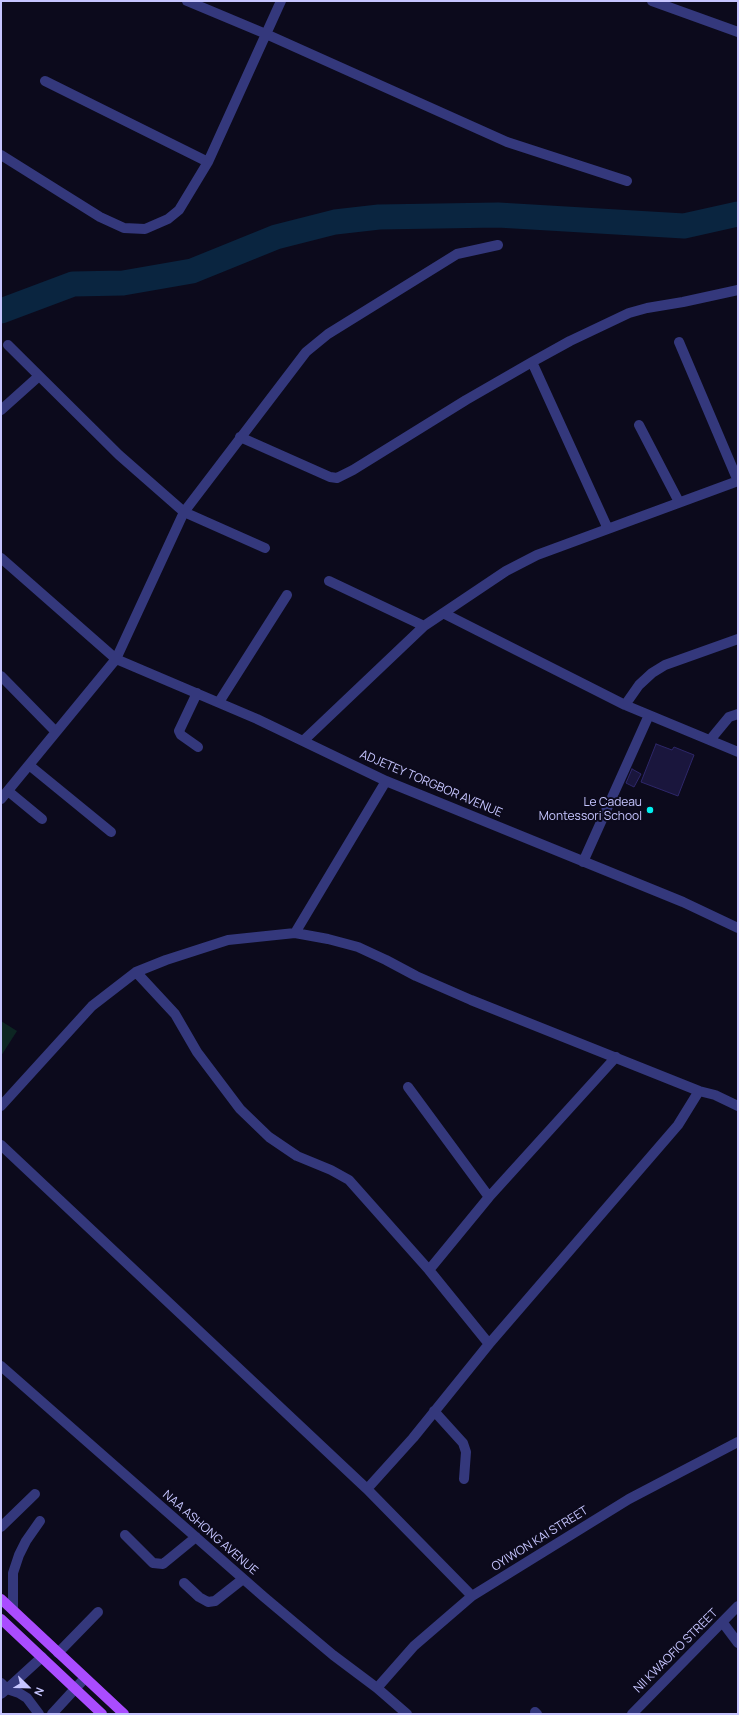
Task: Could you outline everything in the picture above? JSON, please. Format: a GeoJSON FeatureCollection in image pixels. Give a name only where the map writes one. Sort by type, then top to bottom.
{"type":"FeatureCollection","features":[{"type":"Feature","properties":{"kind":"main road"},"geometry":{"type":"LineString","coordinates":[[1,1600],[124,1714]]}},
{"type":"Feature","properties":{"kind":"main road"},"geometry":{"type":"LineString","coordinates":[[1,1619],[102,1714]]}},
{"type":"Feature","properties":{"kind":"street"},"geometry":{"type":"LineString","coordinates":[[187,1],[266,34],[507,142],[627,181]]}},
{"type":"Feature","properties":{"kind":"street"},"geometry":{"type":"LineString","coordinates":[[1,155],[100,218],[124,228],[145,229],[168,219],[179,210],[208,162],[281,1]]}},
{"type":"Feature","properties":{"kind":"street"},"geometry":{"type":"LineString","coordinates":[[652,1],[738,32]]}},
{"type":"Feature","properties":{"kind":"street"},"geometry":{"type":"LineString","coordinates":[[45,81],[208,162]]}},
{"type":"Feature","properties":{"kind":"street"},"geometry":{"type":"LineString","coordinates":[[42,819],[4,795],[116,659],[184,512],[306,352],[328,334],[457,254],[498,245]]}},
{"type":"Feature","properties":{"kind":"street"},"geometry":{"type":"LineString","coordinates":[[240,437],[330,477],[337,478],[353,470],[466,400],[532,362],[570,341],[629,313],[738,290]]}},
{"type":"Feature","properties":{"kind":"street"},"geometry":{"type":"LineString","coordinates":[[304,740],[424,626],[506,571],[537,555],[738,481],[679,342]]}},
{"type":"Feature","properties":{"kind":"street"},"geometry":{"type":"LineString","coordinates":[[8,345],[119,455],[184,512],[265,548]]}},
{"type":"Feature","properties":{"kind":"street"},"geometry":{"type":"LineString","coordinates":[[532,362],[608,529]]}},
{"type":"Feature","properties":{"kind":"street"},"geometry":{"type":"LineString","coordinates":[[1,410],[39,376]]}},
{"type":"Feature","properties":{"kind":"street"},"geometry":{"type":"LineString","coordinates":[[639,425],[679,502]]}},
{"type":"Feature","properties":{"kind":"street","name":"ADJETEY TORGBOR AVENUE"},"geometry":{"type":"LineString","coordinates":[[1,558],[116,659],[219,702],[304,740],[386,781],[706,912],[738,928]]}},
{"type":"Feature","properties":{"kind":"street"},"geometry":{"type":"LineString","coordinates":[[329,581],[424,626]]}},
{"type":"Feature","properties":{"kind":"street"},"geometry":{"type":"LineString","coordinates":[[219,702],[287,595]]}},
{"type":"Feature","properties":{"kind":"street"},"geometry":{"type":"LineString","coordinates":[[443,613],[625,705],[738,752]]}},
{"type":"Feature","properties":{"kind":"street"},"geometry":{"type":"LineString","coordinates":[[625,705],[639,685],[652,673],[665,665],[738,639]]}},
{"type":"Feature","properties":{"kind":"street"},"geometry":{"type":"LineString","coordinates":[[1,676],[56,732]]}},
{"type":"Feature","properties":{"kind":"street"},"geometry":{"type":"LineString","coordinates":[[197,693],[179,731],[181,735],[198,748]]}},
{"type":"Feature","properties":{"kind":"street"},"geometry":{"type":"LineString","coordinates":[[710,740],[729,717],[738,714]]}},
{"type":"Feature","properties":{"kind":"street"},"geometry":{"type":"LineString","coordinates":[[583,862],[649,715]]}},
{"type":"Feature","properties":{"kind":"street"},"geometry":{"type":"LineString","coordinates":[[29,765],[110,832]]}},
{"type":"Feature","properties":{"kind":"street"},"geometry":{"type":"LineString","coordinates":[[295,933],[386,781]]}},
{"type":"Feature","properties":{"kind":"street"},"geometry":{"type":"LineString","coordinates":[[1,1106],[92,1006],[136,972],[166,960],[228,940],[295,933],[328,939],[358,947],[416,976],[471,1000],[715,1095],[738,1106]]}},
{"type":"Feature","properties":{"kind":"street"},"geometry":{"type":"LineString","coordinates":[[136,972],[175,1014],[197,1052],[240,1109],[269,1137],[297,1156],[331,1170],[349,1180],[429,1270],[489,1344]]}},
{"type":"Feature","properties":{"kind":"street"},"geometry":{"type":"LineString","coordinates":[[429,1270],[489,1197],[616,1057]]}},
{"type":"Feature","properties":{"kind":"street"},"geometry":{"type":"LineString","coordinates":[[408,1087],[489,1197]]}},
{"type":"Feature","properties":{"kind":"street"},"geometry":{"type":"LineString","coordinates":[[367,1489],[413,1438],[489,1344],[678,1125],[700,1090]]}},
{"type":"Feature","properties":{"kind":"street"},"geometry":{"type":"LineString","coordinates":[[1,1146],[367,1489],[472,1596]]}},
{"type":"Feature","properties":{"kind":"street","name":"NAA ASHONG AVENUE"},"geometry":{"type":"LineString","coordinates":[[1,1366],[243,1579],[333,1655],[377,1688],[407,1714]]}},
{"type":"Feature","properties":{"kind":"street"},"geometry":{"type":"LineString","coordinates":[[434,1411],[463,1443],[466,1452],[464,1479]]}},
{"type":"Feature","properties":{"kind":"street","name":"OYIWON KAI STREET"},"geometry":{"type":"LineString","coordinates":[[377,1688],[414,1646],[472,1596],[629,1499],[738,1442]]}},
{"type":"Feature","properties":{"kind":"street"},"geometry":{"type":"LineString","coordinates":[[1,1527],[35,1494]]}},
{"type":"Feature","properties":{"kind":"street"},"geometry":{"type":"LineString","coordinates":[[12,1610],[13,1573],[26,1541],[40,1521]]}},
{"type":"Feature","properties":{"kind":"street"},"geometry":{"type":"LineString","coordinates":[[125,1535],[153,1563],[163,1564],[196,1537]]}},
{"type":"Feature","properties":{"kind":"street"},"geometry":{"type":"LineString","coordinates":[[184,1583],[199,1597],[208,1602],[215,1601],[243,1579]]}},
{"type":"Feature","properties":{"kind":"street","name":"NII KWAOFIO STREET"},"geometry":{"type":"LineString","coordinates":[[632,1714],[738,1606]]}},
{"type":"Feature","properties":{"kind":"street"},"geometry":{"type":"LineString","coordinates":[[58,1653],[98,1612]]}},
{"type":"Feature","properties":{"kind":"street"},"geometry":{"type":"LineString","coordinates":[[722,1624],[738,1643]]}},
{"type":"Feature","properties":{"kind":"street"},"geometry":{"type":"LineString","coordinates":[[3,1689],[42,1657]]}},
{"type":"Feature","properties":{"kind":"street"},"geometry":{"type":"LineString","coordinates":[[52,1714],[85,1678]]}},
{"type":"Feature","properties":{"kind":"street"},"geometry":{"type":"LineString","coordinates":[[3,1689],[19,1693],[27,1698],[39,1714]]}},
{"type":"Feature","properties":{"kind":"green space"},"geometry":{"type":"Polygon","coordinates":[[[1,1021],[17,1031],[1,1056],[1,1021]]]}},
{"type":"Feature","properties":{"kind":"building"},"geometry":{"type":"Polygon","coordinates":[[[656,744],[672,750],[674,747],[694,755],[678,796],[641,782],[656,744]]]}},
{"type":"Feature","properties":{"kind":"building"},"geometry":{"type":"Polygon","coordinates":[[[632,769],[641,774],[634,787],[626,783],[632,769]]]}},
{"type":"Feature","properties":{"kind":"waterway"},"geometry":{"type":"LineString","coordinates":[[1,311],[73,284],[123,283],[192,271],[276,237],[335,222],[379,217],[498,215],[684,226],[738,214]]}},
{"type":"Feature","properties":{"kind":"place","name":"Le Cadeau Montessori School"},"geometry":{"type":"Point","coordinates":[650,810]}}]}
